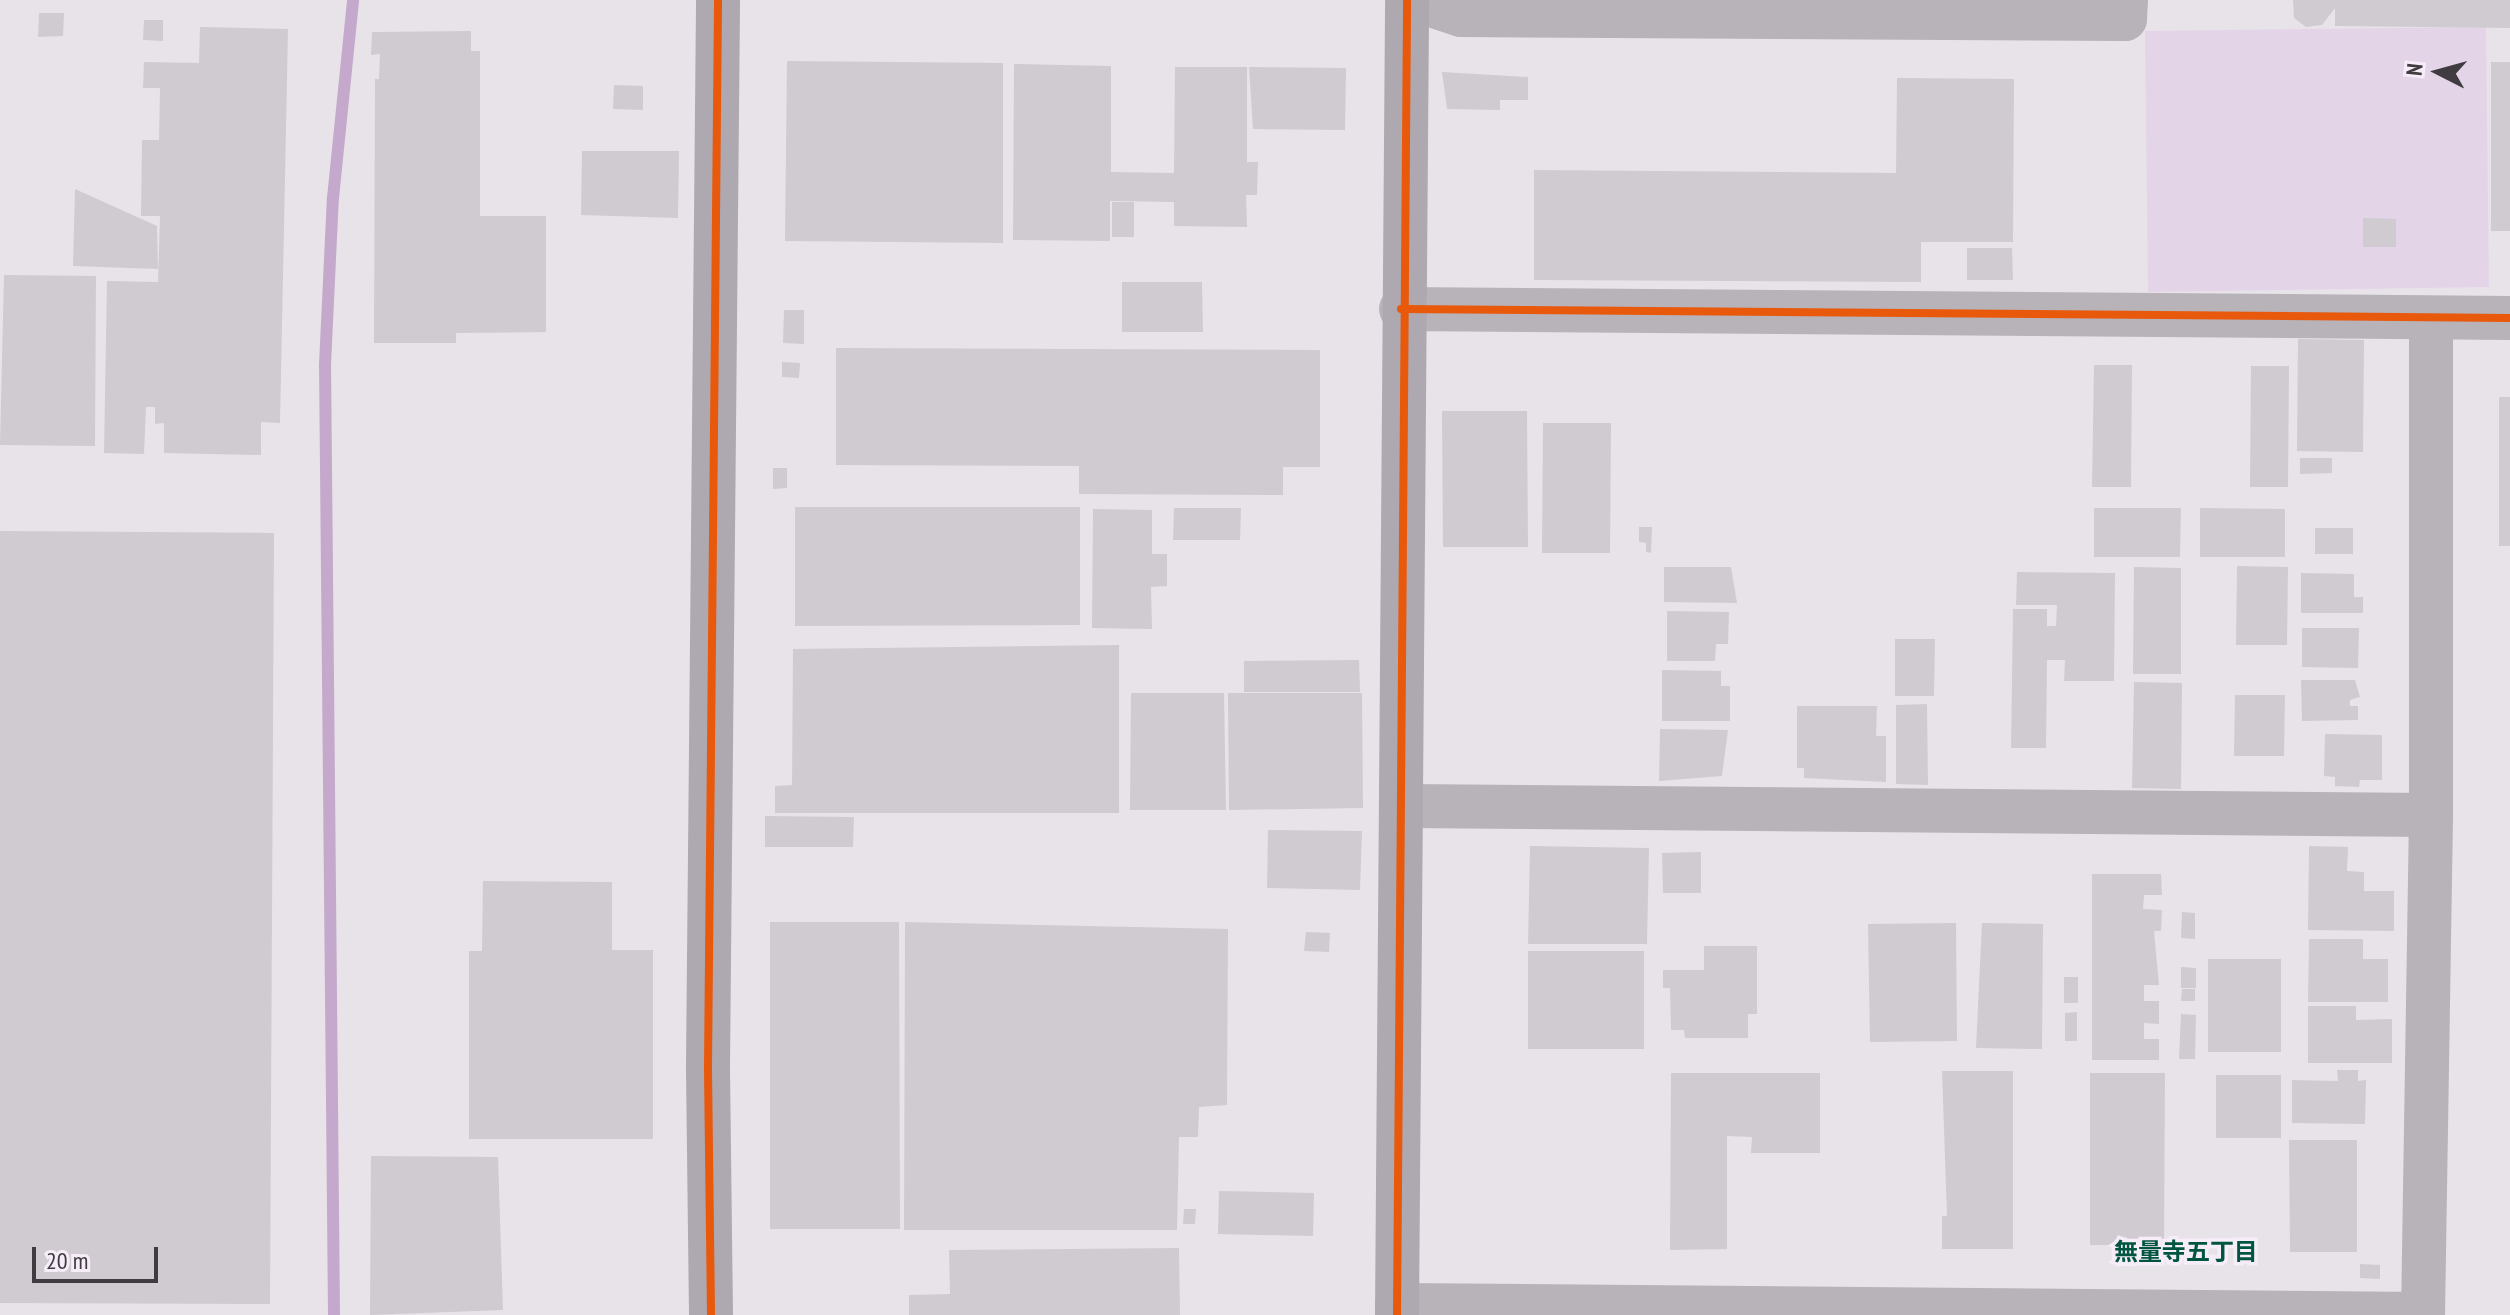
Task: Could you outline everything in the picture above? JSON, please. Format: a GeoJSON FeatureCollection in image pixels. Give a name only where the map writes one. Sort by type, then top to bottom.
{"type":"FeatureCollection","features":[{"type":"Feature","properties":{"kind":"street"},"geometry":{"type":"LineString","coordinates":[[711,1315],[708,1066],[718,0]]}},
{"type":"Feature","properties":{"kind":"street"},"geometry":{"type":"LineString","coordinates":[[1407,0],[1401,309],[1405,806],[1397,1310],[2423,1314],[2431,815],[2431,318]]}},
{"type":"Feature","properties":{"kind":"street"},"geometry":{"type":"LineString","coordinates":[[1416,0],[1461,15],[2125,19],[2126,0]]}},
{"type":"Feature","properties":{"kind":"street"},"geometry":{"type":"LineString","coordinates":[[1401,309],[2510,318]]}},
{"type":"Feature","properties":{"kind":"street"},"geometry":{"type":"LineString","coordinates":[[1405,806],[2431,815]]}},
{"type":"Feature","properties":{"kind":"shaded area"},"geometry":{"type":"Polygon","coordinates":[[[2486,27],[2489,287],[2148,292],[2145,31],[2486,27]]]}},
{"type":"Feature","properties":{"kind":"building"},"geometry":{"type":"Polygon","coordinates":[[[2293,0],[2510,0],[2510,28],[2335,26],[2335,8],[2322,25],[2306,27],[2294,18],[2293,0]]]}},
{"type":"Feature","properties":{"kind":"building"},"geometry":{"type":"Polygon","coordinates":[[[39,13],[64,13],[63,36],[38,37],[39,13]]]}},
{"type":"Feature","properties":{"kind":"building"},"geometry":{"type":"Polygon","coordinates":[[[144,20],[163,20],[163,41],[143,40],[144,20]]]}},
{"type":"Feature","properties":{"kind":"building"},"geometry":{"type":"Polygon","coordinates":[[[200,27],[288,29],[280,423],[261,422],[261,455],[164,453],[164,423],[155,424],[155,407],[146,407],[144,454],[104,453],[107,281],[158,282],[160,216],[141,216],[142,140],[159,140],[160,88],[143,88],[144,62],[199,63],[200,27]]]}},
{"type":"Feature","properties":{"kind":"building"},"geometry":{"type":"Polygon","coordinates":[[[471,31],[471,51],[480,51],[480,216],[546,216],[546,332],[456,333],[456,343],[374,343],[375,79],[379,79],[380,54],[371,55],[372,32],[471,31]]]}},
{"type":"Feature","properties":{"kind":"building"},"geometry":{"type":"Polygon","coordinates":[[[787,61],[1003,63],[1003,243],[785,241],[787,61]]]}},
{"type":"Feature","properties":{"kind":"building"},"geometry":{"type":"Polygon","coordinates":[[[2491,62],[2510,62],[2510,231],[2491,231],[2491,62]]]}},
{"type":"Feature","properties":{"kind":"building"},"geometry":{"type":"Polygon","coordinates":[[[1014,64],[1111,66],[1111,172],[1174,173],[1175,67],[1247,67],[1247,162],[1258,162],[1257,195],[1246,195],[1247,227],[1174,226],[1174,202],[1110,201],[1110,241],[1013,240],[1014,64]]]}},
{"type":"Feature","properties":{"kind":"building"},"geometry":{"type":"Polygon","coordinates":[[[1249,67],[1346,68],[1345,130],[1253,129],[1249,67]]]}},
{"type":"Feature","properties":{"kind":"building"},"geometry":{"type":"Polygon","coordinates":[[[1442,72],[1528,77],[1528,100],[1500,100],[1500,110],[1447,109],[1442,72]]]}},
{"type":"Feature","properties":{"kind":"building"},"geometry":{"type":"Polygon","coordinates":[[[1897,78],[2014,79],[2013,242],[1921,242],[1921,282],[1534,280],[1534,170],[1896,173],[1897,78]]]}},
{"type":"Feature","properties":{"kind":"building"},"geometry":{"type":"Polygon","coordinates":[[[614,85],[643,86],[643,110],[613,109],[614,85]]]}},
{"type":"Feature","properties":{"kind":"building"},"geometry":{"type":"Polygon","coordinates":[[[582,151],[679,151],[678,218],[581,215],[582,151]]]}},
{"type":"Feature","properties":{"kind":"building"},"geometry":{"type":"Polygon","coordinates":[[[75,189],[157,226],[158,269],[73,266],[75,189]]]}},
{"type":"Feature","properties":{"kind":"building"},"geometry":{"type":"Polygon","coordinates":[[[1112,202],[1134,202],[1134,237],[1112,237],[1112,202]]]}},
{"type":"Feature","properties":{"kind":"building"},"geometry":{"type":"Polygon","coordinates":[[[2363,218],[2396,219],[2396,247],[2363,247],[2363,218]]]}},
{"type":"Feature","properties":{"kind":"building"},"geometry":{"type":"Polygon","coordinates":[[[1967,248],[2012,248],[2013,280],[1967,280],[1967,248]]]}},
{"type":"Feature","properties":{"kind":"building"},"geometry":{"type":"Polygon","coordinates":[[[4,275],[96,276],[95,446],[0,445],[4,275]]]}},
{"type":"Feature","properties":{"kind":"building"},"geometry":{"type":"Polygon","coordinates":[[[1122,282],[1202,282],[1203,332],[1122,332],[1122,282]]]}},
{"type":"Feature","properties":{"kind":"building"},"geometry":{"type":"Polygon","coordinates":[[[784,310],[804,310],[804,344],[783,343],[784,310]]]}},
{"type":"Feature","properties":{"kind":"building"},"geometry":{"type":"Polygon","coordinates":[[[2298,339],[2364,340],[2363,452],[2297,451],[2298,339]]]}},
{"type":"Feature","properties":{"kind":"building"},"geometry":{"type":"Polygon","coordinates":[[[836,348],[1320,350],[1320,467],[1283,467],[1283,495],[1079,494],[1079,466],[836,465],[836,348]]]}},
{"type":"Feature","properties":{"kind":"building"},"geometry":{"type":"Polygon","coordinates":[[[782,362],[800,363],[799,378],[782,377],[782,362]]]}},
{"type":"Feature","properties":{"kind":"building"},"geometry":{"type":"Polygon","coordinates":[[[2094,365],[2132,365],[2131,487],[2092,487],[2094,365]]]}},
{"type":"Feature","properties":{"kind":"building"},"geometry":{"type":"Polygon","coordinates":[[[2251,366],[2289,366],[2288,487],[2250,487],[2251,366]]]}},
{"type":"Feature","properties":{"kind":"building"},"geometry":{"type":"Polygon","coordinates":[[[2499,397],[2510,397],[2510,546],[2499,546],[2499,397]]]}},
{"type":"Feature","properties":{"kind":"building"},"geometry":{"type":"Polygon","coordinates":[[[1442,411],[1527,411],[1528,547],[1443,547],[1442,411]]]}},
{"type":"Feature","properties":{"kind":"building"},"geometry":{"type":"Polygon","coordinates":[[[1543,423],[1611,423],[1610,553],[1542,553],[1543,423]]]}},
{"type":"Feature","properties":{"kind":"building"},"geometry":{"type":"Polygon","coordinates":[[[2300,458],[2332,458],[2332,473],[2300,474],[2300,458]]]}},
{"type":"Feature","properties":{"kind":"building"},"geometry":{"type":"Polygon","coordinates":[[[773,468],[787,468],[787,488],[773,489],[773,468]]]}},
{"type":"Feature","properties":{"kind":"building"},"geometry":{"type":"Polygon","coordinates":[[[795,507],[1080,507],[1080,625],[795,626],[795,507]]]}},
{"type":"Feature","properties":{"kind":"building"},"geometry":{"type":"Polygon","coordinates":[[[1174,508],[1241,508],[1240,540],[1173,540],[1174,508]]]}},
{"type":"Feature","properties":{"kind":"building"},"geometry":{"type":"Polygon","coordinates":[[[2094,508],[2181,508],[2180,557],[2094,557],[2094,508]]]}},
{"type":"Feature","properties":{"kind":"building"},"geometry":{"type":"Polygon","coordinates":[[[2200,508],[2285,509],[2285,557],[2200,557],[2200,508]]]}},
{"type":"Feature","properties":{"kind":"building"},"geometry":{"type":"Polygon","coordinates":[[[1093,509],[1152,510],[1152,554],[1167,554],[1167,586],[1151,587],[1152,629],[1092,628],[1093,509]]]}},
{"type":"Feature","properties":{"kind":"building"},"geometry":{"type":"Polygon","coordinates":[[[1639,527],[1652,527],[1651,553],[1646,552],[1646,543],[1639,542],[1639,527]]]}},
{"type":"Feature","properties":{"kind":"building"},"geometry":{"type":"Polygon","coordinates":[[[2315,528],[2353,528],[2353,554],[2315,554],[2315,528]]]}},
{"type":"Feature","properties":{"kind":"building"},"geometry":{"type":"Polygon","coordinates":[[[0,531],[274,533],[270,1304],[0,1303],[0,531]]]}},
{"type":"Feature","properties":{"kind":"building"},"geometry":{"type":"Polygon","coordinates":[[[2237,566],[2288,567],[2287,645],[2236,645],[2237,566]]]}},
{"type":"Feature","properties":{"kind":"building"},"geometry":{"type":"Polygon","coordinates":[[[1664,567],[1731,567],[1737,603],[1664,602],[1664,567]]]}},
{"type":"Feature","properties":{"kind":"building"},"geometry":{"type":"Polygon","coordinates":[[[2134,567],[2181,568],[2181,674],[2133,674],[2134,567]]]}},
{"type":"Feature","properties":{"kind":"building"},"geometry":{"type":"Polygon","coordinates":[[[2017,572],[2115,573],[2114,681],[2064,681],[2065,660],[2047,660],[2046,748],[2011,748],[2013,609],[2047,609],[2047,626],[2056,626],[2057,605],[2016,605],[2017,572]]]}},
{"type":"Feature","properties":{"kind":"building"},"geometry":{"type":"Polygon","coordinates":[[[2301,573],[2354,574],[2354,597],[2363,597],[2363,613],[2301,613],[2301,573]]]}},
{"type":"Feature","properties":{"kind":"building"},"geometry":{"type":"Polygon","coordinates":[[[1667,611],[1729,612],[1728,644],[1716,644],[1715,661],[1667,661],[1667,611]]]}},
{"type":"Feature","properties":{"kind":"building"},"geometry":{"type":"Polygon","coordinates":[[[2302,628],[2359,628],[2358,668],[2302,667],[2302,628]]]}},
{"type":"Feature","properties":{"kind":"building"},"geometry":{"type":"Polygon","coordinates":[[[1895,639],[1935,639],[1934,696],[1895,696],[1895,639]]]}},
{"type":"Feature","properties":{"kind":"building"},"geometry":{"type":"Polygon","coordinates":[[[1119,645],[1119,813],[775,813],[775,786],[792,785],[793,649],[1119,645]]]}},
{"type":"Feature","properties":{"kind":"building"},"geometry":{"type":"Polygon","coordinates":[[[1359,660],[1360,692],[1244,692],[1244,661],[1359,660]]]}},
{"type":"Feature","properties":{"kind":"building"},"geometry":{"type":"Polygon","coordinates":[[[1662,670],[1721,671],[1721,686],[1730,686],[1730,721],[1662,721],[1662,670]]]}},
{"type":"Feature","properties":{"kind":"building"},"geometry":{"type":"Polygon","coordinates":[[[2301,680],[2355,680],[2360,697],[2350,700],[2350,706],[2358,706],[2358,720],[2302,721],[2301,680]]]}},
{"type":"Feature","properties":{"kind":"building"},"geometry":{"type":"Polygon","coordinates":[[[2134,682],[2182,683],[2181,789],[2132,788],[2134,682]]]}},
{"type":"Feature","properties":{"kind":"building"},"geometry":{"type":"Polygon","coordinates":[[[1131,693],[1224,693],[1226,810],[1130,810],[1131,693]]]}},
{"type":"Feature","properties":{"kind":"building"},"geometry":{"type":"Polygon","coordinates":[[[1228,693],[1362,693],[1363,808],[1229,810],[1228,693]]]}},
{"type":"Feature","properties":{"kind":"building"},"geometry":{"type":"Polygon","coordinates":[[[2235,695],[2285,695],[2284,756],[2234,756],[2235,695]]]}},
{"type":"Feature","properties":{"kind":"building"},"geometry":{"type":"Polygon","coordinates":[[[1927,704],[1928,785],[1896,784],[1896,705],[1927,704]]]}},
{"type":"Feature","properties":{"kind":"building"},"geometry":{"type":"Polygon","coordinates":[[[1797,706],[1877,706],[1876,736],[1886,736],[1886,782],[1804,778],[1804,768],[1797,768],[1797,706]]]}},
{"type":"Feature","properties":{"kind":"building"},"geometry":{"type":"Polygon","coordinates":[[[1660,729],[1728,730],[1722,776],[1659,781],[1660,729]]]}},
{"type":"Feature","properties":{"kind":"building"},"geometry":{"type":"Polygon","coordinates":[[[2325,734],[2382,735],[2382,780],[2360,780],[2359,787],[2335,786],[2335,777],[2324,776],[2325,734]]]}},
{"type":"Feature","properties":{"kind":"building"},"geometry":{"type":"Polygon","coordinates":[[[765,816],[854,817],[853,847],[765,847],[765,816]]]}},
{"type":"Feature","properties":{"kind":"building"},"geometry":{"type":"Polygon","coordinates":[[[1268,830],[1362,831],[1360,890],[1267,888],[1268,830]]]}},
{"type":"Feature","properties":{"kind":"building"},"geometry":{"type":"Polygon","coordinates":[[[1530,846],[1649,848],[1647,944],[1528,944],[1530,846]]]}},
{"type":"Feature","properties":{"kind":"building"},"geometry":{"type":"Polygon","coordinates":[[[2309,846],[2348,847],[2347,871],[2364,872],[2364,891],[2394,891],[2394,931],[2308,930],[2309,846]]]}},
{"type":"Feature","properties":{"kind":"building"},"geometry":{"type":"Polygon","coordinates":[[[1701,852],[1701,893],[1663,893],[1662,853],[1701,852]]]}},
{"type":"Feature","properties":{"kind":"building"},"geometry":{"type":"Polygon","coordinates":[[[2092,874],[2161,874],[2162,895],[2144,895],[2143,909],[2162,910],[2161,931],[2154,931],[2159,985],[2144,985],[2144,1001],[2159,1001],[2159,1024],[2144,1023],[2144,1039],[2159,1039],[2159,1060],[2092,1060],[2092,874]]]}},
{"type":"Feature","properties":{"kind":"building"},"geometry":{"type":"Polygon","coordinates":[[[483,881],[612,882],[612,950],[653,950],[653,1139],[469,1139],[469,951],[482,951],[483,881]]]}},
{"type":"Feature","properties":{"kind":"building"},"geometry":{"type":"Polygon","coordinates":[[[2182,912],[2195,913],[2195,939],[2181,938],[2182,912]]]}},
{"type":"Feature","properties":{"kind":"building"},"geometry":{"type":"Polygon","coordinates":[[[770,922],[899,922],[900,1229],[770,1229],[770,922]]]}},
{"type":"Feature","properties":{"kind":"building"},"geometry":{"type":"Polygon","coordinates":[[[905,922],[1228,929],[1227,1105],[1199,1107],[1198,1137],[1179,1137],[1177,1230],[904,1230],[905,922]]]}},
{"type":"Feature","properties":{"kind":"building"},"geometry":{"type":"Polygon","coordinates":[[[1956,923],[1957,1041],[1870,1042],[1868,924],[1956,923]]]}},
{"type":"Feature","properties":{"kind":"building"},"geometry":{"type":"Polygon","coordinates":[[[1982,923],[2043,924],[2042,1049],[1976,1048],[1982,923]]]}},
{"type":"Feature","properties":{"kind":"building"},"geometry":{"type":"Polygon","coordinates":[[[1306,932],[1330,933],[1329,952],[1304,951],[1306,932]]]}},
{"type":"Feature","properties":{"kind":"building"},"geometry":{"type":"Polygon","coordinates":[[[2309,939],[2363,939],[2363,959],[2388,959],[2388,1002],[2308,1002],[2309,939]]]}},
{"type":"Feature","properties":{"kind":"building"},"geometry":{"type":"Polygon","coordinates":[[[1704,946],[1757,946],[1757,1014],[1748,1014],[1748,1038],[1685,1038],[1684,1030],[1671,1030],[1670,988],[1663,988],[1663,970],[1704,970],[1704,946]]]}},
{"type":"Feature","properties":{"kind":"building"},"geometry":{"type":"Polygon","coordinates":[[[1528,951],[1644,951],[1644,1049],[1528,1049],[1528,951]]]}},
{"type":"Feature","properties":{"kind":"building"},"geometry":{"type":"Polygon","coordinates":[[[2208,959],[2281,959],[2281,1052],[2208,1052],[2208,959]]]}},
{"type":"Feature","properties":{"kind":"building"},"geometry":{"type":"Polygon","coordinates":[[[2181,967],[2196,968],[2196,988],[2181,988],[2181,967]]]}},
{"type":"Feature","properties":{"kind":"building"},"geometry":{"type":"Polygon","coordinates":[[[2064,977],[2078,977],[2078,1003],[2064,1003],[2064,977]]]}},
{"type":"Feature","properties":{"kind":"building"},"geometry":{"type":"Polygon","coordinates":[[[2182,989],[2195,989],[2195,1001],[2181,1001],[2182,989]]]}},
{"type":"Feature","properties":{"kind":"building"},"geometry":{"type":"Polygon","coordinates":[[[2308,1006],[2356,1006],[2356,1020],[2392,1019],[2392,1063],[2308,1063],[2308,1006]]]}},
{"type":"Feature","properties":{"kind":"building"},"geometry":{"type":"Polygon","coordinates":[[[2077,1012],[2077,1041],[2065,1041],[2065,1013],[2077,1012]]]}},
{"type":"Feature","properties":{"kind":"building"},"geometry":{"type":"Polygon","coordinates":[[[2181,1014],[2196,1015],[2195,1059],[2179,1059],[2181,1014]]]}},
{"type":"Feature","properties":{"kind":"building"},"geometry":{"type":"Polygon","coordinates":[[[2337,1070],[2358,1070],[2358,1081],[2366,1080],[2365,1124],[2292,1123],[2292,1080],[2338,1081],[2337,1070]]]}},
{"type":"Feature","properties":{"kind":"building"},"geometry":{"type":"Polygon","coordinates":[[[1942,1071],[2013,1071],[2013,1249],[1942,1249],[1942,1216],[1947,1216],[1942,1071]]]}},
{"type":"Feature","properties":{"kind":"building"},"geometry":{"type":"Polygon","coordinates":[[[1671,1073],[1820,1073],[1820,1153],[1751,1153],[1752,1137],[1727,1136],[1727,1249],[1670,1250],[1671,1073]]]}},
{"type":"Feature","properties":{"kind":"building"},"geometry":{"type":"Polygon","coordinates":[[[2090,1073],[2165,1073],[2164,1245],[2090,1245],[2090,1073]]]}},
{"type":"Feature","properties":{"kind":"building"},"geometry":{"type":"Polygon","coordinates":[[[2216,1075],[2281,1075],[2281,1138],[2216,1138],[2216,1075]]]}},
{"type":"Feature","properties":{"kind":"building"},"geometry":{"type":"Polygon","coordinates":[[[2289,1140],[2357,1140],[2357,1252],[2290,1252],[2289,1140]]]}},
{"type":"Feature","properties":{"kind":"building"},"geometry":{"type":"Polygon","coordinates":[[[371,1156],[498,1157],[503,1310],[370,1315],[371,1156]]]}},
{"type":"Feature","properties":{"kind":"building"},"geometry":{"type":"Polygon","coordinates":[[[1219,1191],[1314,1193],[1313,1236],[1218,1234],[1219,1191]]]}},
{"type":"Feature","properties":{"kind":"building"},"geometry":{"type":"Polygon","coordinates":[[[1184,1209],[1196,1209],[1195,1224],[1183,1224],[1184,1209]]]}},
{"type":"Feature","properties":{"kind":"building"},"geometry":{"type":"Polygon","coordinates":[[[1179,1248],[1180,1315],[909,1315],[909,1295],[950,1294],[949,1250],[1179,1248]]]}},
{"type":"Feature","properties":{"kind":"building"},"geometry":{"type":"Polygon","coordinates":[[[2360,1264],[2380,1265],[2380,1279],[2360,1278],[2360,1264]]]}},
{"type":"Feature","properties":{"kind":"waterway"},"geometry":{"type":"LineString","coordinates":[[334,1315],[325,365],[333,198],[353,0]]}},
{"type":"Feature","properties":{"kind":"cycle path"},"geometry":{"type":"LineString","coordinates":[[711,1315],[708,1066],[718,0]]}},
{"type":"Feature","properties":{"kind":"cycle path"},"geometry":{"type":"LineString","coordinates":[[1397,1315],[1407,0]]}},
{"type":"Feature","properties":{"kind":"cycle path"},"geometry":{"type":"LineString","coordinates":[[1401,309],[2510,318]]}},
{"type":"Feature","properties":{"kind":"district","name":"無量寺五丁目"},"geometry":{"type":"Point","coordinates":[2186,1252]}}]}
